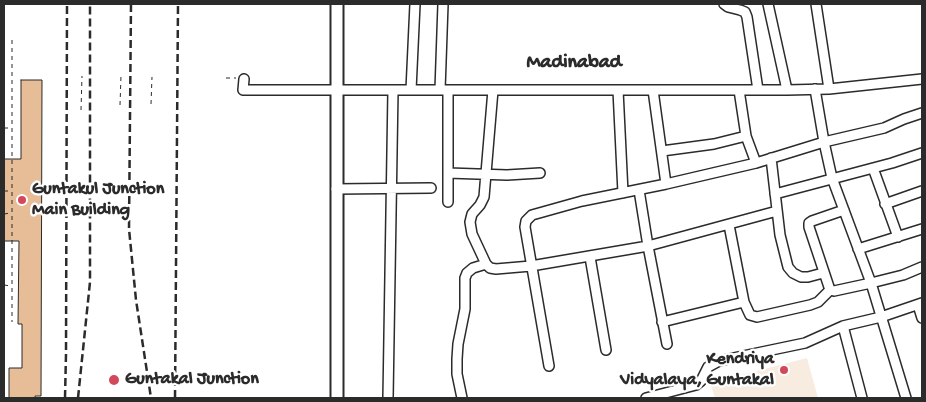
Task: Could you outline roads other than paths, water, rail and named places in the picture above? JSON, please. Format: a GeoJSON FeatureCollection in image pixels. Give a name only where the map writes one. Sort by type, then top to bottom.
{"type":"FeatureCollection","features":[{"type":"Feature","properties":{"kind":"street"},"geometry":{"type":"LineString","coordinates":[[337,4],[337,398]]}},
{"type":"Feature","properties":{"kind":"street"},"geometry":{"type":"LineString","coordinates":[[411,90],[416,4]]}},
{"type":"Feature","properties":{"kind":"street"},"geometry":{"type":"LineString","coordinates":[[443,4],[448,202]]}},
{"type":"Feature","properties":{"kind":"street"},"geometry":{"type":"LineString","coordinates":[[724,4],[745,12],[747,17],[758,90]]}},
{"type":"Feature","properties":{"kind":"street"},"geometry":{"type":"LineString","coordinates":[[768,4],[787,90]]}},
{"type":"Feature","properties":{"kind":"street"},"geometry":{"type":"LineString","coordinates":[[816,4],[829,89]]}},
{"type":"Feature","properties":{"kind":"street"},"geometry":{"type":"LineString","coordinates":[[244,79],[244,90],[787,90],[829,89],[922,79]]}},
{"type":"Feature","properties":{"kind":"street"},"geometry":{"type":"LineString","coordinates":[[814,89],[832,178],[871,283],[905,398]]}},
{"type":"Feature","properties":{"kind":"street"},"geometry":{"type":"LineString","coordinates":[[388,398],[393,90]]}},
{"type":"Feature","properties":{"kind":"street"},"geometry":{"type":"LineString","coordinates":[[493,90],[484,197],[472,214],[470,222],[472,234],[486,264],[490,268],[531,266],[648,246],[778,212]]}},
{"type":"Feature","properties":{"kind":"street"},"geometry":{"type":"LineString","coordinates":[[618,90],[623,192]]}},
{"type":"Feature","properties":{"kind":"street"},"geometry":{"type":"LineString","coordinates":[[654,90],[666,184]]}},
{"type":"Feature","properties":{"kind":"street"},"geometry":{"type":"LineString","coordinates":[[739,90],[746,136],[756,163]]}},
{"type":"Feature","properties":{"kind":"street"},"geometry":{"type":"LineString","coordinates":[[549,366],[525,228],[526,220],[532,215],[623,192],[756,163],[824,142],[884,128],[922,113]]}},
{"type":"Feature","properties":{"kind":"street"},"geometry":{"type":"LineString","coordinates":[[662,151],[714,144],[746,136]]}},
{"type":"Feature","properties":{"kind":"street"},"geometry":{"type":"LineString","coordinates":[[775,194],[922,153]]}},
{"type":"Feature","properties":{"kind":"street"},"geometry":{"type":"LineString","coordinates":[[771,158],[780,235],[788,267],[793,273],[801,277],[823,273]]}},
{"type":"Feature","properties":{"kind":"street"},"geometry":{"type":"LineString","coordinates":[[873,168],[898,237]]}},
{"type":"Feature","properties":{"kind":"street"},"geometry":{"type":"LineString","coordinates":[[448,173],[486,175],[540,173]]}},
{"type":"Feature","properties":{"kind":"street"},"geometry":{"type":"LineString","coordinates":[[336,189],[431,188]]}},
{"type":"Feature","properties":{"kind":"street"},"geometry":{"type":"LineString","coordinates":[[639,190],[667,344]]}},
{"type":"Feature","properties":{"kind":"street"},"geometry":{"type":"LineString","coordinates":[[886,204],[922,191]]}},
{"type":"Feature","properties":{"kind":"street"},"geometry":{"type":"LineString","coordinates":[[830,290],[823,273],[809,223],[812,220],[844,210]]}},
{"type":"Feature","properties":{"kind":"street"},"geometry":{"type":"LineString","coordinates":[[729,225],[744,302],[750,315],[757,317],[810,305],[818,302],[830,290]]}},
{"type":"Feature","properties":{"kind":"street"},"geometry":{"type":"LineString","coordinates":[[858,249],[922,229]]}},
{"type":"Feature","properties":{"kind":"street"},"geometry":{"type":"LineString","coordinates":[[590,257],[606,350]]}},
{"type":"Feature","properties":{"kind":"street"},"geometry":{"type":"LineString","coordinates":[[462,398],[457,359],[465,310],[465,278],[467,272],[473,268],[486,264]]}},
{"type":"Feature","properties":{"kind":"street"},"geometry":{"type":"LineString","coordinates":[[830,290],[834,291],[871,283],[922,268]]}},
{"type":"Feature","properties":{"kind":"street"},"geometry":{"type":"LineString","coordinates":[[662,322],[744,302]]}},
{"type":"Feature","properties":{"kind":"street"},"geometry":{"type":"LineString","coordinates":[[646,398],[696,385],[701,382],[711,364],[805,342],[843,326],[881,317],[920,304],[922,318]]}},
{"type":"Feature","properties":{"kind":"street"},"geometry":{"type":"LineString","coordinates":[[843,326],[862,398]]}},
{"type":"Feature","properties":{"kind":"railway"},"geometry":{"type":"LineString","coordinates":[[65,398],[67,4]]}},
{"type":"Feature","properties":{"kind":"railway"},"geometry":{"type":"LineString","coordinates":[[78,398],[90,282],[90,4]]}},
{"type":"Feature","properties":{"kind":"railway"},"geometry":{"type":"LineString","coordinates":[[131,4],[129,229],[136,300],[151,398]]}},
{"type":"Feature","properties":{"kind":"railway"},"geometry":{"type":"LineString","coordinates":[[175,398],[178,4]]}},
{"type":"Feature","properties":{"kind":"place","name":"Guntakul Junction Main Building"},"geometry":{"type":"Point","coordinates":[22,200]}},
{"type":"Feature","properties":{"kind":"place","name":"Kendriya Vidyalaya, Guntakal"},"geometry":{"type":"Point","coordinates":[784,370]}},
{"type":"Feature","properties":{"kind":"place","name":"Guntakal Junction"},"geometry":{"type":"Point","coordinates":[114,380]}},
{"type":"Feature","properties":{"kind":"district","name":"Madinabad"},"geometry":{"type":"Point","coordinates":[574,64]}}]}
